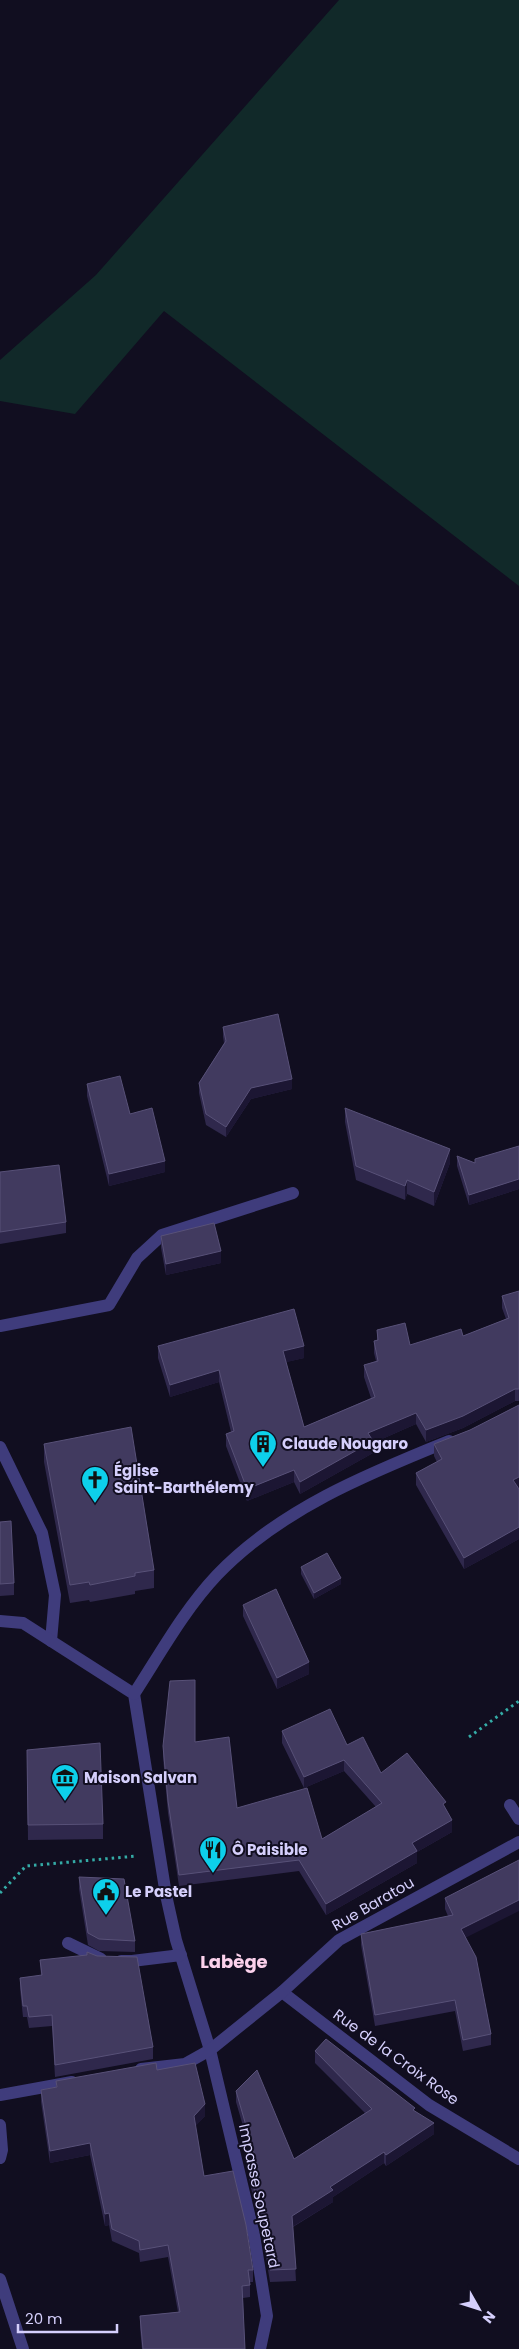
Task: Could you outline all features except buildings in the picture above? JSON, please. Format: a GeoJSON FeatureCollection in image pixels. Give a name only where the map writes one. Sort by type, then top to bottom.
{"type":"FeatureCollection","features":[{"type":"Feature","properties":{"kind":"street"},"geometry":{"type":"LineString","coordinates":[[0,1326],[109,1305],[137,1258],[162,1235],[292,1193]]}},
{"type":"Feature","properties":{"kind":"street"},"geometry":{"type":"LineString","coordinates":[[0,1621],[23,1623],[134,1694],[191,1606],[217,1575],[254,1542],[368,1474],[457,1438]]}},
{"type":"Feature","properties":{"kind":"street"},"geometry":{"type":"LineString","coordinates":[[0,1447],[42,1532],[56,1595],[51,1641]]}},
{"type":"Feature","properties":{"kind":"street","name":"Impasse Soupetard"},"geometry":{"type":"LineString","coordinates":[[134,1694],[166,1895],[181,1955],[210,2050],[254,2235],[267,2316],[260,2349]]}},
{"type":"Feature","properties":{"kind":"street"},"geometry":{"type":"LineString","coordinates":[[510,1805],[519,1819]]}},
{"type":"Feature","properties":{"kind":"street","name":"Rue Baratou"},"geometry":{"type":"LineString","coordinates":[[125,2072],[185,2064],[210,2050],[282,1992],[339,1940],[519,1842]]}},
{"type":"Feature","properties":{"kind":"street"},"geometry":{"type":"LineString","coordinates":[[68,1943],[97,1959],[132,1961],[181,1955]]}},
{"type":"Feature","properties":{"kind":"street","name":"Rue de la Croix Rose"},"geometry":{"type":"LineString","coordinates":[[282,1992],[429,2105],[519,2159]]}},
{"type":"Feature","properties":{"kind":"street"},"geometry":{"type":"LineString","coordinates":[[0,2095],[86,2079]]}},
{"type":"Feature","properties":{"kind":"street"},"geometry":{"type":"LineString","coordinates":[[0,2125],[2,2150],[0,2158]]}},
{"type":"Feature","properties":{"kind":"street"},"geometry":{"type":"LineString","coordinates":[[0,2279],[23,2349]]}},
{"type":"Feature","properties":{"kind":"path"},"geometry":{"type":"LineString","coordinates":[[469,1737],[519,1701]]}},
{"type":"Feature","properties":{"kind":"path"},"geometry":{"type":"LineString","coordinates":[[0,1894],[26,1866],[160,1854]]}},
{"type":"Feature","properties":{"kind":"green space"},"geometry":{"type":"Polygon","coordinates":[[[339,0],[519,0],[519,586],[164,311],[75,414],[0,401],[0,360],[96,275],[339,0]]]}},
{"type":"Feature","properties":{"kind":"place","name":"Claude Nougaro"},"geometry":{"type":"Point","coordinates":[263,1468]}},
{"type":"Feature","properties":{"kind":"place","name":"Église Saint-Barthélemy"},"geometry":{"type":"Point","coordinates":[95,1504]}},
{"type":"Feature","properties":{"kind":"place","name":"Maison Salvan"},"geometry":{"type":"Point","coordinates":[65,1802]}},
{"type":"Feature","properties":{"kind":"place","name":"Ô Paisible"},"geometry":{"type":"Point","coordinates":[213,1874]}},
{"type":"Feature","properties":{"kind":"place","name":"Le Pastel"},"geometry":{"type":"Point","coordinates":[106,1916]}},
{"type":"Feature","properties":{"kind":"district","name":"Labège"},"geometry":{"type":"Point","coordinates":[234,1962]}}]}
